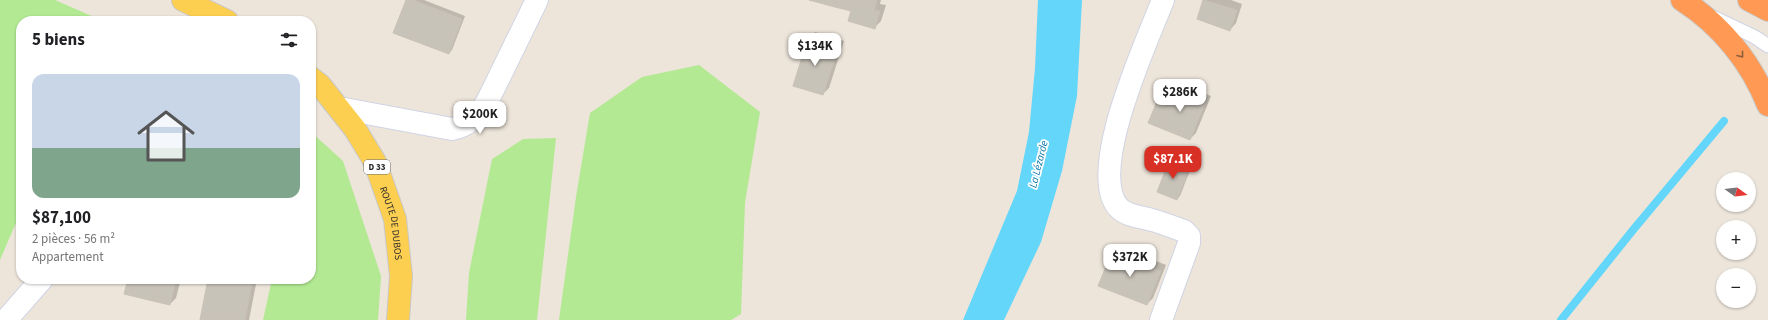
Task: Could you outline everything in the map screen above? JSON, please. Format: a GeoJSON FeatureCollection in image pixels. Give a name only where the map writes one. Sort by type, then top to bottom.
{"type":"FeatureCollection","features":[{"type":"Feature","properties":{"kind":"highway"},"geometry":{"type":"LineString","coordinates":[[1749,0],[1768,10]]}},
{"type":"Feature","properties":{"kind":"highway"},"geometry":{"type":"LineString","coordinates":[[1690,5],[1722,32],[1744,58],[1763,92],[1768,105]]}},
{"type":"Feature","properties":{"kind":"main road"},"geometry":{"type":"LineString","coordinates":[[183,0],[217,16]]}},
{"type":"Feature","properties":{"kind":"main road","name":"ROUTE DE DUBOS"},"geometry":{"type":"LineString","coordinates":[[316,87],[339,108],[361,136],[375,162],[395,219],[401,276],[398,320]]}},
{"type":"Feature","properties":{"kind":"street"},"geometry":{"type":"LineString","coordinates":[[339,108],[438,126],[452,128],[462,127],[481,111],[488,102],[537,0]]}},
{"type":"Feature","properties":{"kind":"street"},"geometry":{"type":"LineString","coordinates":[[1161,320],[1189,243],[1189,236],[1184,231],[1130,214],[1120,208],[1111,193],[1109,177],[1115,132],[1132,78],[1164,0]]}},
{"type":"Feature","properties":{"kind":"street"},"geometry":{"type":"LineString","coordinates":[[6,320],[38,284]]}},
{"type":"Feature","properties":{"kind":"lane"},"geometry":{"type":"LineString","coordinates":[[1690,5],[1755,37],[1768,46]]}},
{"type":"Feature","properties":{"kind":"green space"},"geometry":{"type":"Polygon","coordinates":[[[0,0],[55,0],[92,16],[16,16],[16,223],[0,260],[0,0]]]}},
{"type":"Feature","properties":{"kind":"green space"},"geometry":{"type":"Polygon","coordinates":[[[699,65],[760,112],[745,203],[741,314],[731,320],[559,320],[576,197],[590,113],[642,77],[699,65]]]}},
{"type":"Feature","properties":{"kind":"green space"},"geometry":{"type":"Polygon","coordinates":[[[316,137],[343,161],[381,276],[378,320],[263,320],[271,284],[316,284],[316,137]]]}},
{"type":"Feature","properties":{"kind":"green space"},"geometry":{"type":"Polygon","coordinates":[[[556,138],[537,320],[466,320],[469,273],[492,159],[523,139],[556,138]]]}},
{"type":"Feature","properties":{"kind":"water","name":"La Lézarde"},"geometry":{"type":"Polygon","coordinates":[[[1038,0],[1082,0],[1077,96],[1062,171],[1041,242],[1004,320],[963,320],[1017,191],[1029,132],[1035,68],[1038,0]]]}},
{"type":"Feature","properties":{"kind":"building"},"geometry":{"type":"Polygon","coordinates":[[[406,0],[413,0],[462,19],[449,54],[393,33],[406,0]]]}},
{"type":"Feature","properties":{"kind":"building"},"geometry":{"type":"Polygon","coordinates":[[[809,0],[837,0],[835,7],[809,0]]]}},
{"type":"Feature","properties":{"kind":"building"},"geometry":{"type":"Polygon","coordinates":[[[837,0],[877,0],[874,10],[880,11],[875,29],[848,21],[851,11],[835,7],[837,0]]]}},
{"type":"Feature","properties":{"kind":"building"},"geometry":{"type":"Polygon","coordinates":[[[1203,0],[1237,10],[1230,31],[1197,19],[1203,0]]]}},
{"type":"Feature","properties":{"kind":"building"},"geometry":{"type":"Polygon","coordinates":[[[808,38],[838,48],[823,95],[793,86],[808,38]]]}},
{"type":"Feature","properties":{"kind":"building"},"geometry":{"type":"Polygon","coordinates":[[[1163,86],[1205,103],[1190,140],[1158,127],[1168,103],[1158,99],[1163,86]]]}},
{"type":"Feature","properties":{"kind":"building"},"geometry":{"type":"Polygon","coordinates":[[[1158,99],[1168,103],[1158,127],[1148,123],[1158,99]]]}},
{"type":"Feature","properties":{"kind":"building"},"geometry":{"type":"Polygon","coordinates":[[[1169,161],[1189,169],[1177,200],[1157,192],[1169,161]]]}},
{"type":"Feature","properties":{"kind":"building"},"geometry":{"type":"Polygon","coordinates":[[[1112,252],[1161,271],[1147,305],[1098,286],[1112,252]]]}},
{"type":"Feature","properties":{"kind":"building"},"geometry":{"type":"Polygon","coordinates":[[[127,284],[158,284],[153,301],[124,294],[127,284]]]}},
{"type":"Feature","properties":{"kind":"building"},"geometry":{"type":"Polygon","coordinates":[[[158,284],[175,284],[170,305],[153,301],[158,284]]]}},
{"type":"Feature","properties":{"kind":"building"},"geometry":{"type":"Polygon","coordinates":[[[207,284],[252,284],[245,320],[200,320],[207,284]]]}},
{"type":"Feature","properties":{"kind":"waterway"},"geometry":{"type":"LineString","coordinates":[[1561,320],[1633,230],[1724,121]]}}]}
